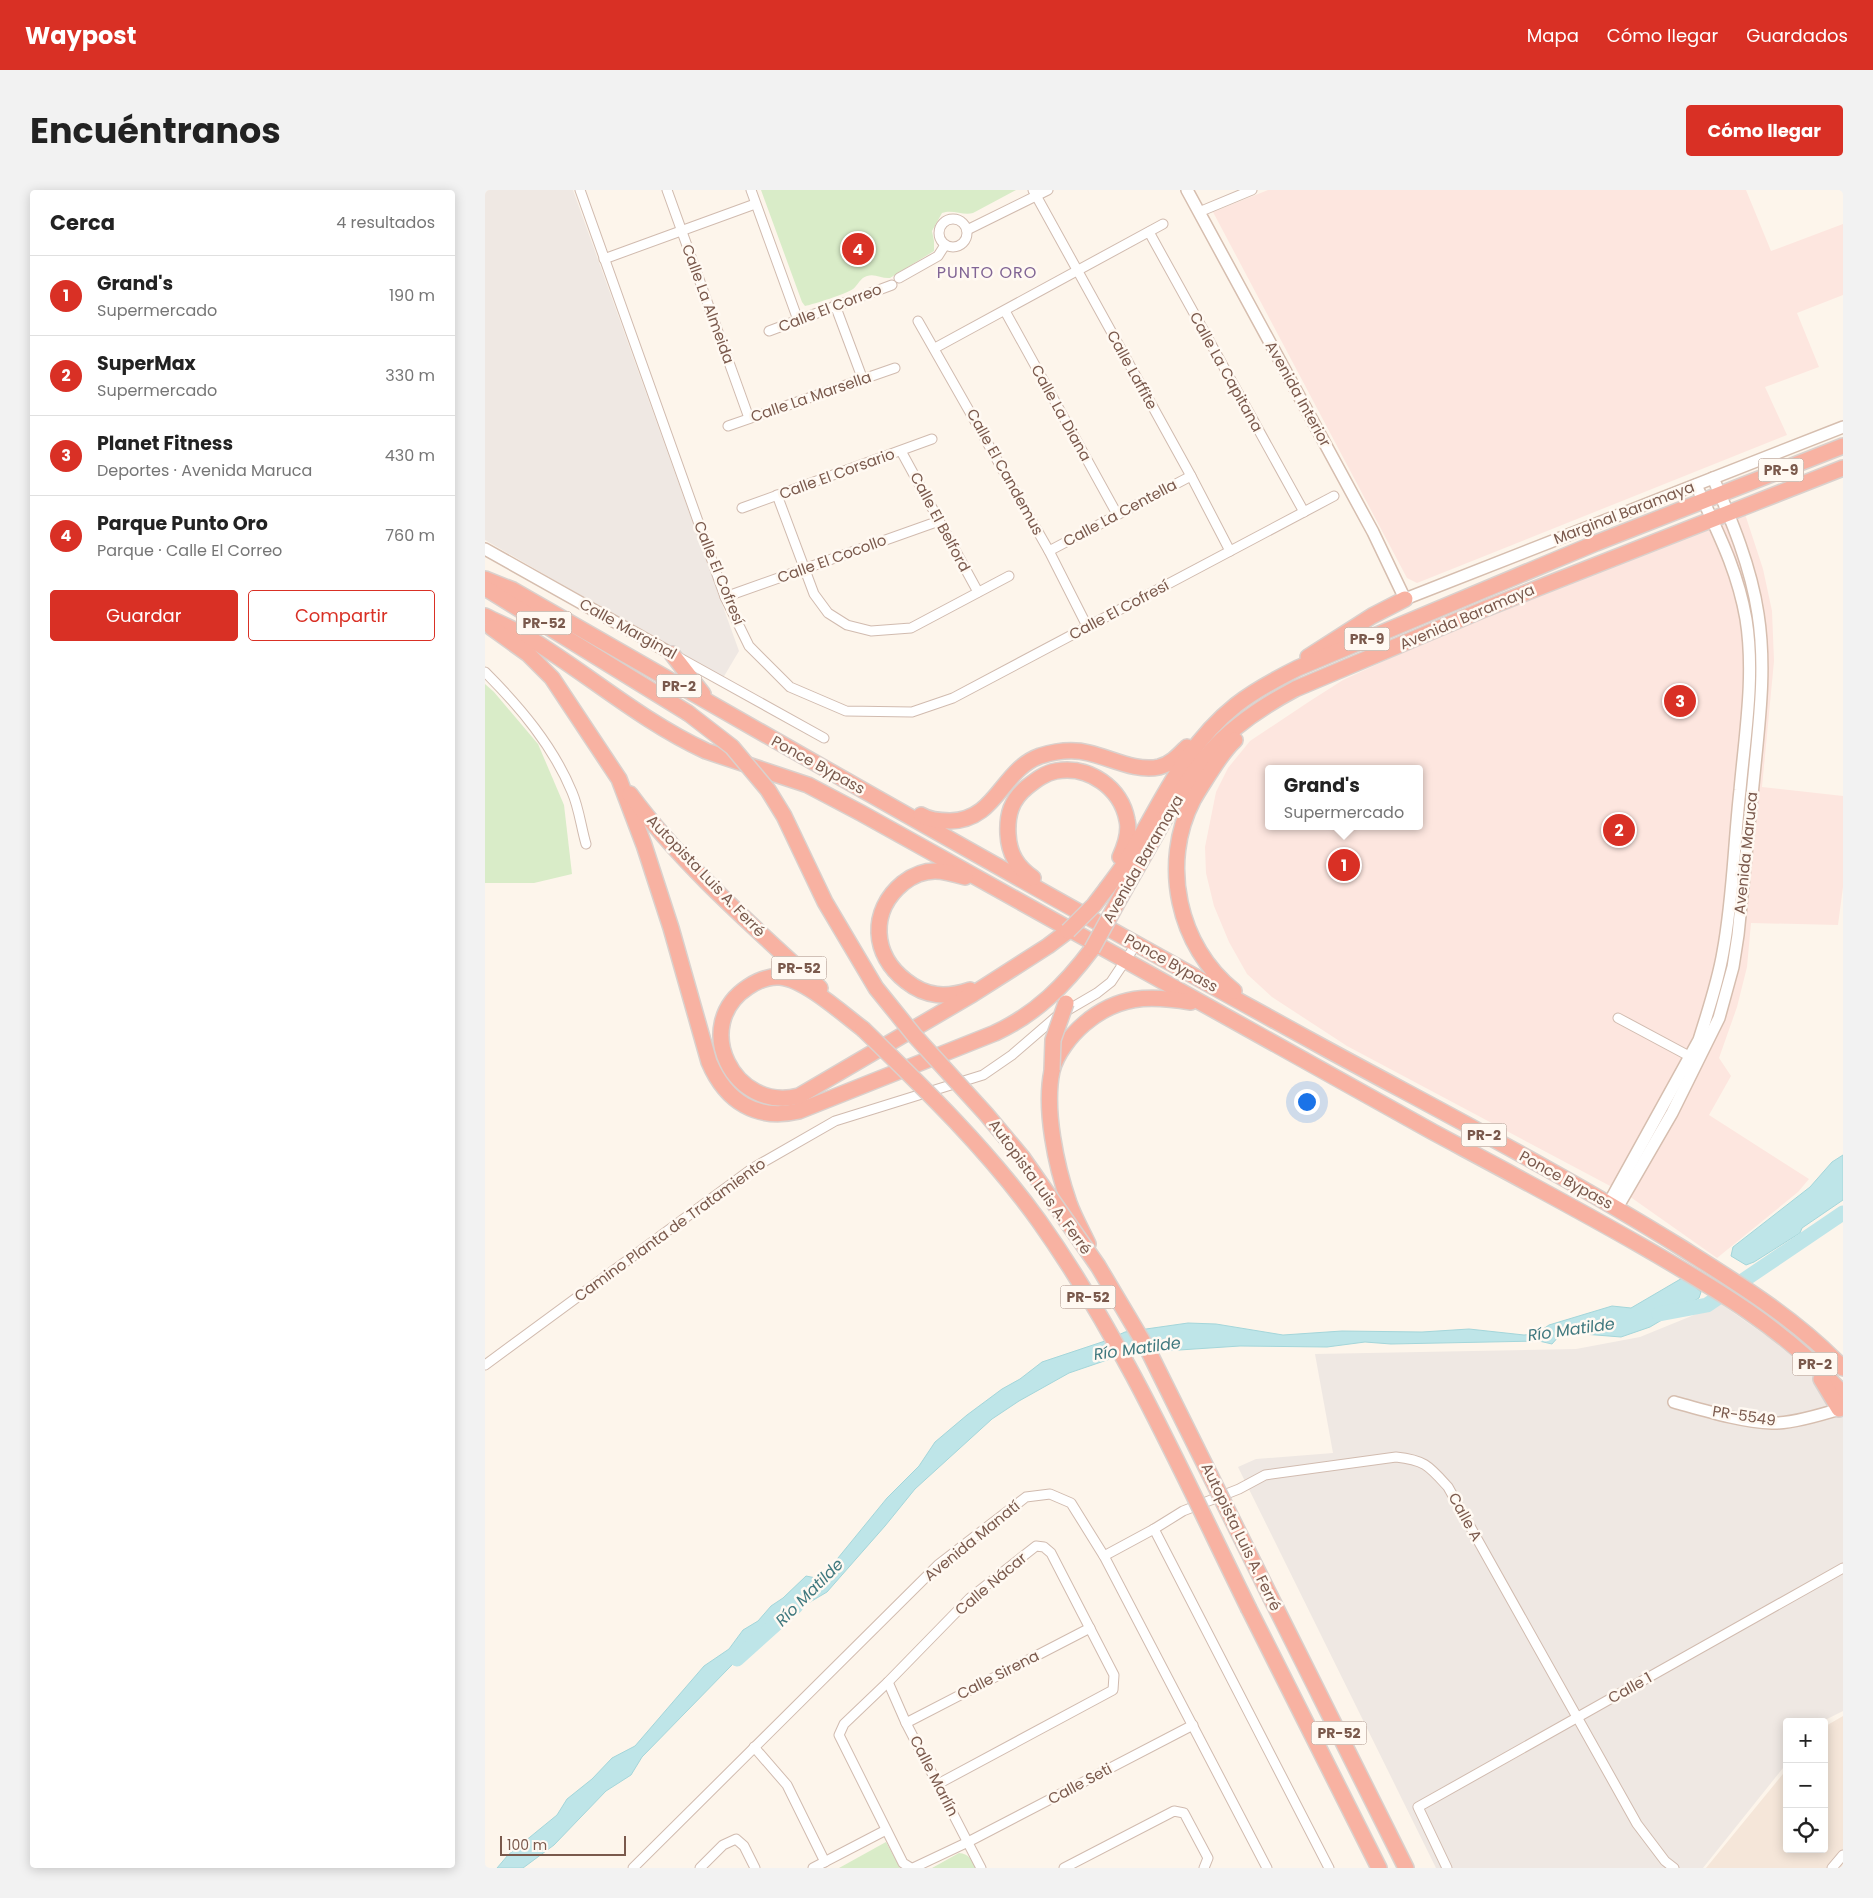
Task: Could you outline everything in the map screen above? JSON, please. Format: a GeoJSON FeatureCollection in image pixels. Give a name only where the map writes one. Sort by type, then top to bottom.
{"type":"FeatureCollection","features":[{"type":"Feature","properties":{"kind":"highway","name":"Avenida Baramaya"},"geometry":{"type":"LineString","coordinates":[[991,982],[1048,946],[1075,924],[1110,885],[1125,863],[1167,788],[1187,757],[1223,717],[1246,697],[1276,679],[1596,543],[1843,446]]}},
{"type":"Feature","properties":{"kind":"highway","name":"Avenida Baramaya"},"geometry":{"type":"LineString","coordinates":[[1092,949],[1180,793],[1197,768],[1221,741],[1251,714],[1310,682],[1487,608],[1843,468]]}},
{"type":"Feature","properties":{"kind":"highway","name":"Ponce Bypass"},"geometry":{"type":"LineString","coordinates":[[485,579],[513,590],[873,795],[897,802],[918,817],[1058,900],[1613,1206],[1758,1298],[1812,1338],[1843,1368]]}},
{"type":"Feature","properties":{"kind":"highway","name":"Autopista Luis A. Ferré"},"geometry":{"type":"LineString","coordinates":[[485,588],[688,713],[732,747],[768,790],[784,816],[825,902],[875,988],[1022,1157],[1098,1266],[1148,1350],[1407,1868]]}},
{"type":"Feature","properties":{"kind":"highway"},"geometry":{"type":"LineString","coordinates":[[1276,679],[1372,616],[1405,599]]}},
{"type":"Feature","properties":{"kind":"highway","name":"Ponce Bypass"},"geometry":{"type":"LineString","coordinates":[[485,616],[525,636],[693,745],[808,785],[861,812],[1254,1034],[1688,1272],[1785,1337],[1809,1358],[1843,1394]]}},
{"type":"Feature","properties":{"kind":"highway"},"geometry":{"type":"LineString","coordinates":[[485,622],[528,654],[552,678],[619,779],[671,928],[709,1062],[715,1077],[729,1094],[740,1103],[764,1113],[790,1114],[815,1106],[995,1033],[1023,1018],[1046,1001],[1066,982],[1092,949]]}},
{"type":"Feature","properties":{"kind":"highway"},"geometry":{"type":"LineString","coordinates":[[672,654],[700,691],[717,707]]}},
{"type":"Feature","properties":{"kind":"highway"},"geometry":{"type":"LineString","coordinates":[[1251,714],[1240,735],[1228,747],[1192,801],[1180,840],[1176,877],[1184,920],[1195,946],[1208,966],[1223,982],[1241,995],[1251,1008]]}},
{"type":"Feature","properties":{"kind":"highway"},"geometry":{"type":"LineString","coordinates":[[918,817],[946,821],[969,818],[989,806],[1015,773],[1027,762],[1055,752],[1073,751],[1087,753],[1129,765],[1149,768],[1159,767],[1175,759],[1209,726],[1223,717]]}},
{"type":"Feature","properties":{"kind":"highway"},"geometry":{"type":"LineString","coordinates":[[1058,900],[1045,886],[1024,872],[1010,853],[1007,823],[1013,804],[1023,790],[1043,776],[1056,771],[1068,770],[1091,775],[1104,782],[1119,800],[1128,821],[1128,831],[1125,844],[1113,871],[1110,885]]}},
{"type":"Feature","properties":{"kind":"highway","name":"Autopista Luis A. Ferré"},"geometry":{"type":"LineString","coordinates":[[619,779],[657,829],[689,863],[863,1029],[973,1140],[1038,1221],[1101,1320],[1135,1378],[1379,1868]]}},
{"type":"Feature","properties":{"kind":"highway"},"geometry":{"type":"LineString","coordinates":[[990,885],[976,883],[959,875],[943,872],[934,871],[915,876],[896,889],[888,898],[883,908],[879,929],[883,953],[888,963],[895,972],[926,994],[950,995],[991,982]]}},
{"type":"Feature","properties":{"kind":"highway"},"geometry":{"type":"LineString","coordinates":[[1092,949],[1060,1017],[1053,1040],[1050,1112],[1053,1144],[1061,1179],[1069,1204],[1098,1266]]}},
{"type":"Feature","properties":{"kind":"highway"},"geometry":{"type":"LineString","coordinates":[[863,1029],[812,990],[794,981],[780,977],[767,978],[743,990],[732,1002],[725,1016],[721,1031],[722,1046],[726,1060],[744,1085],[767,1096],[779,1099],[791,1098],[808,1092],[991,982]]}},
{"type":"Feature","properties":{"kind":"highway"},"geometry":{"type":"LineString","coordinates":[[1052,1070],[1061,1050],[1081,1026],[1105,1010],[1131,999],[1161,998],[1202,1003]]}},
{"type":"Feature","properties":{"kind":"highway"},"geometry":{"type":"LineString","coordinates":[[1812,1338],[1843,1357]]}},
{"type":"Feature","properties":{"kind":"highway"},"geometry":{"type":"LineString","coordinates":[[1809,1358],[1842,1411]]}},
{"type":"Feature","properties":{"kind":"street","name":"Calle El Cofresí"},"geometry":{"type":"LineString","coordinates":[[580,190],[725,597],[749,646],[790,687],[846,711],[912,712],[953,698],[1333,496]]}},
{"type":"Feature","properties":{"kind":"street","name":"Calle La Almeida"},"geometry":{"type":"LineString","coordinates":[[667,190],[749,418]]}},
{"type":"Feature","properties":{"kind":"street"},"geometry":{"type":"LineString","coordinates":[[751,190],[798,320]]}},
{"type":"Feature","properties":{"kind":"street"},"geometry":{"type":"LineString","coordinates":[[967,230],[1034,193],[1047,190]]}},
{"type":"Feature","properties":{"kind":"street","name":"Avenida Interior"},"geometry":{"type":"LineString","coordinates":[[1187,190],[1373,532],[1405,599]]}},
{"type":"Feature","properties":{"kind":"street"},"geometry":{"type":"LineString","coordinates":[[1199,212],[1252,190]]}},
{"type":"Feature","properties":{"kind":"street","name":"Calle Laffite"},"geometry":{"type":"LineString","coordinates":[[1034,193],[1191,476],[1230,551]]}},
{"type":"Feature","properties":{"kind":"street"},"geometry":{"type":"LineString","coordinates":[[603,259],[755,204]]}},
{"type":"Feature","properties":{"kind":"street"},"geometry":{"type":"LineString","coordinates":[[953,218],[963,223],[967,230],[966,239],[963,243],[953,247],[945,244],[940,238],[939,232],[943,222],[953,218]]}},
{"type":"Feature","properties":{"kind":"street"},"geometry":{"type":"LineString","coordinates":[[935,348],[1163,224]]}},
{"type":"Feature","properties":{"kind":"street","name":"Calle La Capitana"},"geometry":{"type":"LineString","coordinates":[[1149,232],[1304,512]]}},
{"type":"Feature","properties":{"kind":"street"},"geometry":{"type":"LineString","coordinates":[[899,278],[938,256],[945,244]]}},
{"type":"Feature","properties":{"kind":"street","name":"Calle El Correo"},"geometry":{"type":"LineString","coordinates":[[769,331],[891,285]]}},
{"type":"Feature","properties":{"kind":"street"},"geometry":{"type":"LineString","coordinates":[[835,305],[863,380]]}},
{"type":"Feature","properties":{"kind":"street","name":"Calle La Diana"},"geometry":{"type":"LineString","coordinates":[[1005,311],[1117,514]]}},
{"type":"Feature","properties":{"kind":"street","name":"Calle El Candemus"},"geometry":{"type":"LineString","coordinates":[[918,321],[1049,551],[1087,626]]}},
{"type":"Feature","properties":{"kind":"street","name":"Calle La Marsella"},"geometry":{"type":"LineString","coordinates":[[728,426],[895,368]]}},
{"type":"Feature","properties":{"kind":"street","name":"Marginal Baramaya"},"geometry":{"type":"LineString","coordinates":[[1405,599],[1843,428]]}},
{"type":"Feature","properties":{"kind":"street","name":"Calle El Corsario"},"geometry":{"type":"LineString","coordinates":[[742,508],[932,439]]}},
{"type":"Feature","properties":{"kind":"street","name":"Calle El Belford"},"geometry":{"type":"LineString","coordinates":[[901,451],[978,592]]}},
{"type":"Feature","properties":{"kind":"street","name":"Calle La Centella"},"geometry":{"type":"LineString","coordinates":[[1049,551],[1191,476]]}},
{"type":"Feature","properties":{"kind":"street","name":"Avenida Maruca"},"geometry":{"type":"LineString","coordinates":[[1613,1206],[1698,1062],[1719,1018],[1733,967],[1745,869],[1763,664],[1758,614],[1753,588],[1728,513],[1713,478]]}},
{"type":"Feature","properties":{"kind":"street","name":"Avenida Maruca"},"geometry":{"type":"LineString","coordinates":[[1613,1206],[1689,1056],[1699,1040],[1723,953],[1749,689],[1749,645],[1740,589],[1724,544],[1696,485]]}},
{"type":"Feature","properties":{"kind":"street"},"geometry":{"type":"LineString","coordinates":[[777,495],[813,594],[828,612],[847,625],[871,632],[911,628],[1009,576]]}},
{"type":"Feature","properties":{"kind":"street","name":"Calle El Cocollo"},"geometry":{"type":"LineString","coordinates":[[725,597],[939,521]]}},
{"type":"Feature","properties":{"kind":"street","name":"Calle Marginal"},"geometry":{"type":"LineString","coordinates":[[485,549],[825,738]]}},
{"type":"Feature","properties":{"kind":"street"},"geometry":{"type":"LineString","coordinates":[[485,672],[512,699],[546,743],[572,793],[586,844]]}},
{"type":"Feature","properties":{"kind":"street","name":"Camino Planta de Tratamiento"},"geometry":{"type":"LineString","coordinates":[[485,1365],[753,1168],[835,1121],[983,1075],[1012,1055],[1056,1017],[1097,993],[1111,982],[1137,943]]}},
{"type":"Feature","properties":{"kind":"street"},"geometry":{"type":"LineString","coordinates":[[1619,1018],[1689,1056]]}},
{"type":"Feature","properties":{"kind":"street","name":"PR-5549"},"geometry":{"type":"LineString","coordinates":[[1674,1402],[1723,1415],[1772,1424],[1842,1411]]}},
{"type":"Feature","properties":{"kind":"street","name":"Calle A"},"geometry":{"type":"LineString","coordinates":[[1104,1556],[1183,1511],[1239,1489],[1265,1475],[1396,1457],[1413,1459],[1430,1467],[1448,1487],[1637,1824],[1659,1854],[1674,1868]]}},
{"type":"Feature","properties":{"kind":"street","name":"Avenida Manatí"},"geometry":{"type":"LineString","coordinates":[[633,1868],[939,1564],[1026,1497],[1050,1494],[1071,1503],[1104,1556],[1267,1868]]}},
{"type":"Feature","properties":{"kind":"street"},"geometry":{"type":"LineString","coordinates":[[1154,1529],[1329,1868]]}},
{"type":"Feature","properties":{"kind":"street","name":"Calle Nácar"},"geometry":{"type":"LineString","coordinates":[[938,1784],[1113,1690],[1114,1675],[1051,1553],[1044,1546],[1036,1546],[970,1598],[844,1724],[839,1735],[903,1863],[912,1868],[968,1842]]}},
{"type":"Feature","properties":{"kind":"street","name":"Calle 1"},"geometry":{"type":"LineString","coordinates":[[1447,1868],[1418,1807],[1843,1568]]}},
{"type":"Feature","properties":{"kind":"street","name":"Calle Sirena"},"geometry":{"type":"LineString","coordinates":[[906,1723],[1090,1628]]}},
{"type":"Feature","properties":{"kind":"street","name":"Calle Marlín"},"geometry":{"type":"LineString","coordinates":[[888,1682],[906,1723],[981,1868]]}},
{"type":"Feature","properties":{"kind":"street","name":"Calle Seti"},"geometry":{"type":"LineString","coordinates":[[968,1842],[1193,1725]]}},
{"type":"Feature","properties":{"kind":"street"},"geometry":{"type":"LineString","coordinates":[[754,1747],[787,1785],[825,1862]]}},
{"type":"Feature","properties":{"kind":"street"},"geometry":{"type":"LineString","coordinates":[[1064,1868],[1174,1811],[1185,1813],[1195,1829],[1208,1858],[1204,1868]]}},
{"type":"Feature","properties":{"kind":"street"},"geometry":{"type":"LineString","coordinates":[[813,1868],[886,1830]]}},
{"type":"Feature","properties":{"kind":"street"},"geometry":{"type":"LineString","coordinates":[[700,1868],[723,1845],[736,1839],[744,1846],[755,1868]]}},
{"type":"Feature","properties":{"kind":"street"},"geometry":{"type":"LineString","coordinates":[[1832,1868],[1843,1855]]}},
{"type":"Feature","properties":{"kind":"shaded area"},"geometry":{"type":"Polygon","coordinates":[[[485,190],[573,190],[739,651],[723,678],[485,540],[485,190]]]}},
{"type":"Feature","properties":{"kind":"shaded area"},"geometry":{"type":"Polygon","coordinates":[[[1268,190],[1746,190],[1771,251],[1843,224],[1843,295],[1797,313],[1819,367],[1765,387],[1787,435],[1417,583],[1407,578],[1213,212],[1268,190]]]}},
{"type":"Feature","properties":{"kind":"shaded area"},"geometry":{"type":"Polygon","coordinates":[[[1745,514],[1763,569],[1772,611],[1774,661],[1762,787],[1843,796],[1843,887],[1838,925],[1751,923],[1747,967],[1737,1007],[1719,1058],[1731,1076],[1709,1115],[1809,1179],[1798,1192],[1717,1258],[1629,1196],[1347,1046],[1272,997],[1247,974],[1229,942],[1214,906],[1206,873],[1205,847],[1216,792],[1228,768],[1250,741],[1343,680],[1434,638],[1745,514]]]}},
{"type":"Feature","properties":{"kind":"shaded area"},"geometry":{"type":"Polygon","coordinates":[[[1721,1304],[1768,1337],[1810,1371],[1843,1407],[1843,1711],[1828,1718],[1783,1718],[1783,1768],[1703,1868],[1436,1868],[1238,1467],[1256,1459],[1333,1453],[1315,1354],[1576,1349],[1640,1337],[1721,1304]]]}},
{"type":"Feature","properties":{"kind":"shaded area"},"geometry":{"type":"Polygon","coordinates":[[[1843,1716],[1843,1868],[1706,1868],[1783,1774],[1783,1853],[1828,1853],[1828,1725],[1843,1716]]]}},
{"type":"Feature","properties":{"kind":"green space"},"geometry":{"type":"Polygon","coordinates":[[[761,190],[1016,190],[973,213],[942,213],[932,231],[934,251],[890,278],[873,275],[867,276],[849,291],[805,306],[761,190]]]}},
{"type":"Feature","properties":{"kind":"green space"},"geometry":{"type":"Polygon","coordinates":[[[485,684],[538,744],[564,805],[572,874],[534,883],[485,883],[485,684]]]}},
{"type":"Feature","properties":{"kind":"green space"},"geometry":{"type":"Polygon","coordinates":[[[886,1842],[900,1868],[839,1868],[886,1842]]]}},
{"type":"Feature","properties":{"kind":"green space"},"geometry":{"type":"Polygon","coordinates":[[[959,1853],[969,1858],[976,1868],[932,1868],[959,1853]]]}},
{"type":"Feature","properties":{"kind":"water"},"geometry":{"type":"Polygon","coordinates":[[[1843,1155],[1843,1200],[1802,1228],[1800,1233],[1754,1262],[1746,1265],[1731,1256],[1733,1247],[1810,1187],[1832,1162],[1843,1155]]]}},
{"type":"Feature","properties":{"kind":"water","name":"Río Matilde"},"geometry":{"type":"Polygon","coordinates":[[[1684,1277],[1701,1292],[1699,1298],[1650,1327],[1621,1337],[1571,1333],[1560,1335],[1552,1344],[1539,1341],[1391,1344],[1365,1342],[1327,1347],[1240,1346],[1137,1354],[1110,1359],[1069,1373],[1019,1401],[992,1419],[915,1489],[827,1592],[771,1625],[642,1757],[631,1775],[606,1791],[554,1845],[523,1868],[497,1868],[508,1855],[557,1815],[567,1799],[592,1779],[612,1758],[635,1746],[704,1666],[729,1649],[743,1630],[758,1621],[771,1606],[783,1598],[806,1576],[816,1578],[829,1569],[887,1498],[919,1466],[935,1442],[967,1415],[1042,1362],[1105,1341],[1125,1332],[1188,1323],[1216,1324],[1283,1335],[1342,1331],[1422,1332],[1469,1329],[1524,1335],[1536,1334],[1549,1325],[1612,1306],[1631,1308],[1684,1277]]]}},
{"type":"Feature","properties":{"kind":"waterway","name":"Río Matilde"},"geometry":{"type":"LineString","coordinates":[[1659,1314],[1707,1305],[1843,1213]]}},
{"type":"Feature","properties":{"kind":"waterway","name":"Río Matilde"},"geometry":{"type":"LineString","coordinates":[[737,1659],[796,1606]]}},
{"type":"Feature","properties":{"kind":"place","name":"Parque Punto Oro"},"geometry":{"type":"Point","coordinates":[858,249]}},
{"type":"Feature","properties":{"kind":"place","name":"Planet Fitness"},"geometry":{"type":"Point","coordinates":[1680,701]}},
{"type":"Feature","properties":{"kind":"place","name":"SuperMax"},"geometry":{"type":"Point","coordinates":[1619,830]}},
{"type":"Feature","properties":{"kind":"place","name":"Grand's"},"geometry":{"type":"Point","coordinates":[1344,865]}},
{"type":"Feature","properties":{"kind":"district","name":"PUNTO ORO"},"geometry":{"type":"Point","coordinates":[987,272]}}]}
